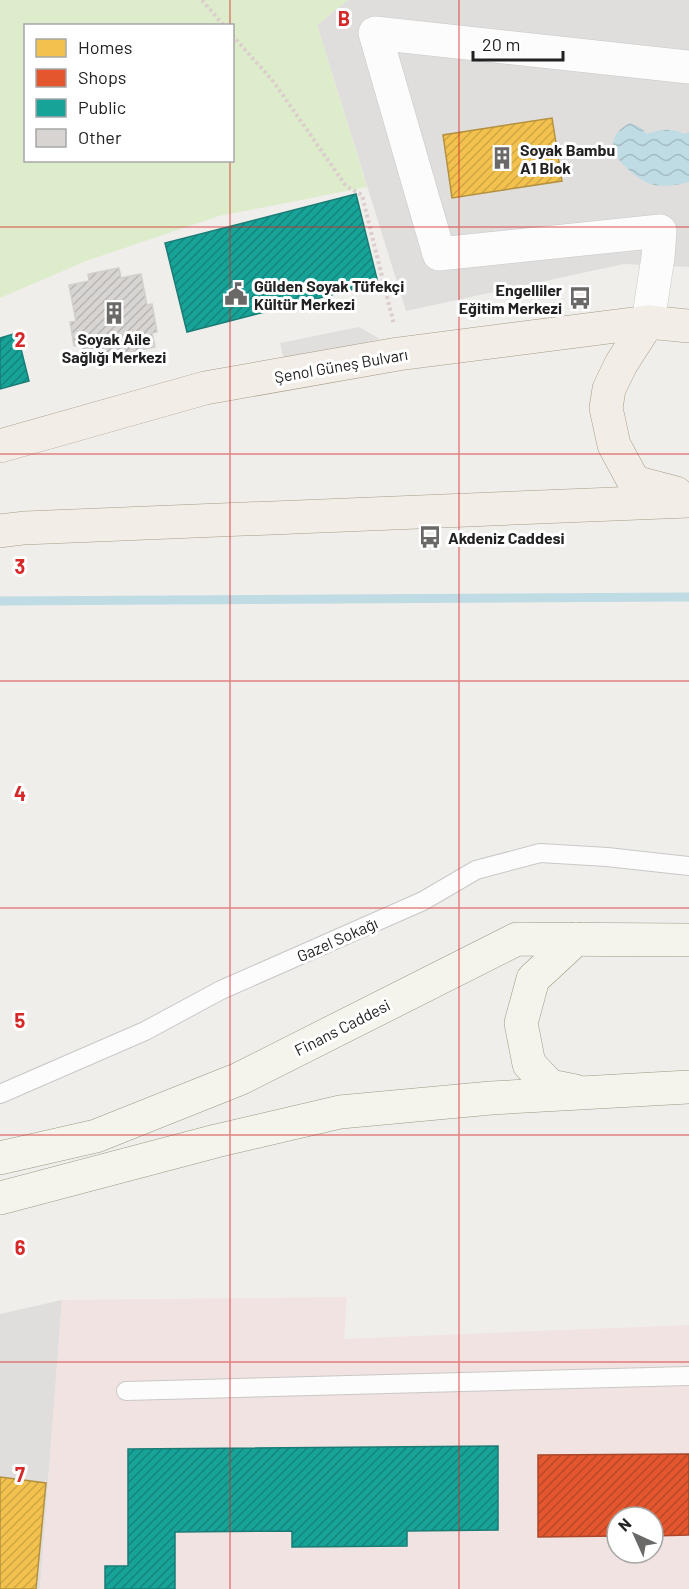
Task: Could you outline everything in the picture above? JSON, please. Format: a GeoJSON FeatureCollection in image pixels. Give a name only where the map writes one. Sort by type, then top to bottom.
{"type":"FeatureCollection","features":[{"type":"Feature","properties":{"kind":"main road","name":"Şenol Güneş Bulvarı"},"geometry":{"type":"LineString","coordinates":[[0,446],[205,388],[398,354],[648,322],[689,326]]}},
{"type":"Feature","properties":{"kind":"main road"},"geometry":{"type":"LineString","coordinates":[[648,322],[621,364],[609,389],[606,408],[614,445],[634,482],[689,499]]}},
{"type":"Feature","properties":{"kind":"main road"},"geometry":{"type":"LineString","coordinates":[[0,531],[24,528],[689,499]]}},
{"type":"Feature","properties":{"kind":"street"},"geometry":{"type":"LineString","coordinates":[[648,322],[660,231],[439,254],[375,33],[689,66]]}},
{"type":"Feature","properties":{"kind":"street","name":"Finans Caddesi"},"geometry":{"type":"LineString","coordinates":[[0,1158],[96,1136],[239,1079],[517,939],[689,940]]}},
{"type":"Feature","properties":{"kind":"street"},"geometry":{"type":"LineString","coordinates":[[576,939],[533,979],[521,1023],[529,1064],[550,1086],[582,1093]]}},
{"type":"Feature","properties":{"kind":"street"},"geometry":{"type":"LineString","coordinates":[[0,1198],[216,1141],[340,1112],[491,1098],[689,1087]]}},
{"type":"Feature","properties":{"kind":"lane","name":"Gazel Sokağı"},"geometry":{"type":"LineString","coordinates":[[0,1094],[145,1031],[222,990],[423,902],[476,870],[540,853],[607,857],[689,867]]}},
{"type":"Feature","properties":{"kind":"lane"},"geometry":{"type":"LineString","coordinates":[[126,1391],[689,1376]]}},
{"type":"Feature","properties":{"kind":"path"},"geometry":{"type":"LineString","coordinates":[[202,0],[222,24]]}},
{"type":"Feature","properties":{"kind":"path"},"geometry":{"type":"LineString","coordinates":[[234,37],[273,81],[346,186],[362,195],[392,314],[398,354]]}},
{"type":"Feature","properties":{"kind":"shaded area"},"geometry":{"type":"Polygon","coordinates":[[[348,0],[689,0],[689,267],[624,264],[406,311],[317,25],[348,0]]]}},
{"type":"Feature","properties":{"kind":"shaded area"},"geometry":{"type":"Polygon","coordinates":[[[359,327],[380,339],[284,362],[280,343],[359,327]]]}},
{"type":"Feature","properties":{"kind":"shaded area"},"geometry":{"type":"Polygon","coordinates":[[[347,1297],[344,1339],[689,1325],[689,1589],[40,1589],[62,1300],[347,1297]]]}},
{"type":"Feature","properties":{"kind":"shaded area"},"geometry":{"type":"Polygon","coordinates":[[[62,1300],[40,1589],[0,1589],[0,1314],[62,1300]]]}},
{"type":"Feature","properties":{"kind":"green space"},"geometry":{"type":"Polygon","coordinates":[[[0,0],[348,0],[317,25],[367,187],[219,216],[86,261],[0,298],[0,0]]]}},
{"type":"Feature","properties":{"kind":"water"},"geometry":{"type":"Polygon","coordinates":[[[630,123],[647,134],[666,130],[685,134],[689,132],[689,182],[666,186],[651,184],[635,175],[619,160],[613,144],[615,136],[630,123]]]}},
{"type":"Feature","properties":{"kind":"building: Homes","name":"Soyak Bambu A1 Blok"},"geometry":{"type":"Polygon","coordinates":[[[552,118],[562,181],[452,198],[443,135],[552,118]]]}},
{"type":"Feature","properties":{"kind":"building: Homes"},"geometry":{"type":"Polygon","coordinates":[[[0,1477],[46,1483],[36,1589],[0,1589],[0,1477]]]}},
{"type":"Feature","properties":{"kind":"building: Shops"},"geometry":{"type":"Polygon","coordinates":[[[689,1454],[689,1535],[665,1536],[665,1505],[605,1505],[605,1536],[538,1537],[538,1455],[689,1454]]]}},
{"type":"Feature","properties":{"kind":"building: Public"},"geometry":{"type":"Polygon","coordinates":[[[356,194],[378,283],[187,332],[165,243],[356,194]]]}},
{"type":"Feature","properties":{"kind":"building: Public"},"geometry":{"type":"Polygon","coordinates":[[[17,333],[29,381],[0,389],[0,338],[17,333]]]}},
{"type":"Feature","properties":{"kind":"building: Public"},"geometry":{"type":"Polygon","coordinates":[[[498,1446],[498,1530],[407,1531],[407,1546],[292,1547],[292,1531],[175,1532],[175,1589],[105,1589],[105,1566],[128,1566],[128,1449],[498,1446]]]}},
{"type":"Feature","properties":{"kind":"building: Other","name":"Soyak Aile Sağlığı Merkezi"},"geometry":{"type":"Polygon","coordinates":[[[119,268],[121,278],[141,274],[147,305],[152,304],[157,332],[152,333],[155,347],[86,361],[82,345],[74,346],[70,322],[76,321],[69,285],[89,281],[88,274],[119,268]]]}},
{"type":"Feature","properties":{"kind":"waterway"},"geometry":{"type":"LineString","coordinates":[[0,601],[689,597]]}},
{"type":"Feature","properties":{"kind":"place","name":"Soyak Bambu A1 Blok"},"geometry":{"type":"Point","coordinates":[502,158]}},
{"type":"Feature","properties":{"kind":"place","name":"Gülden Soyak Tüfekçi Kültür Merkezi"},"geometry":{"type":"Point","coordinates":[236,294]}},
{"type":"Feature","properties":{"kind":"place","name":"Engelliler Eğitim Merkezi"},"geometry":{"type":"Point","coordinates":[580,298]}},
{"type":"Feature","properties":{"kind":"place","name":"Soyak Aile Sağlığı Merkezi"},"geometry":{"type":"Point","coordinates":[114,313]}},
{"type":"Feature","properties":{"kind":"place","name":"Akdeniz Caddesi"},"geometry":{"type":"Point","coordinates":[430,537]}}]}
